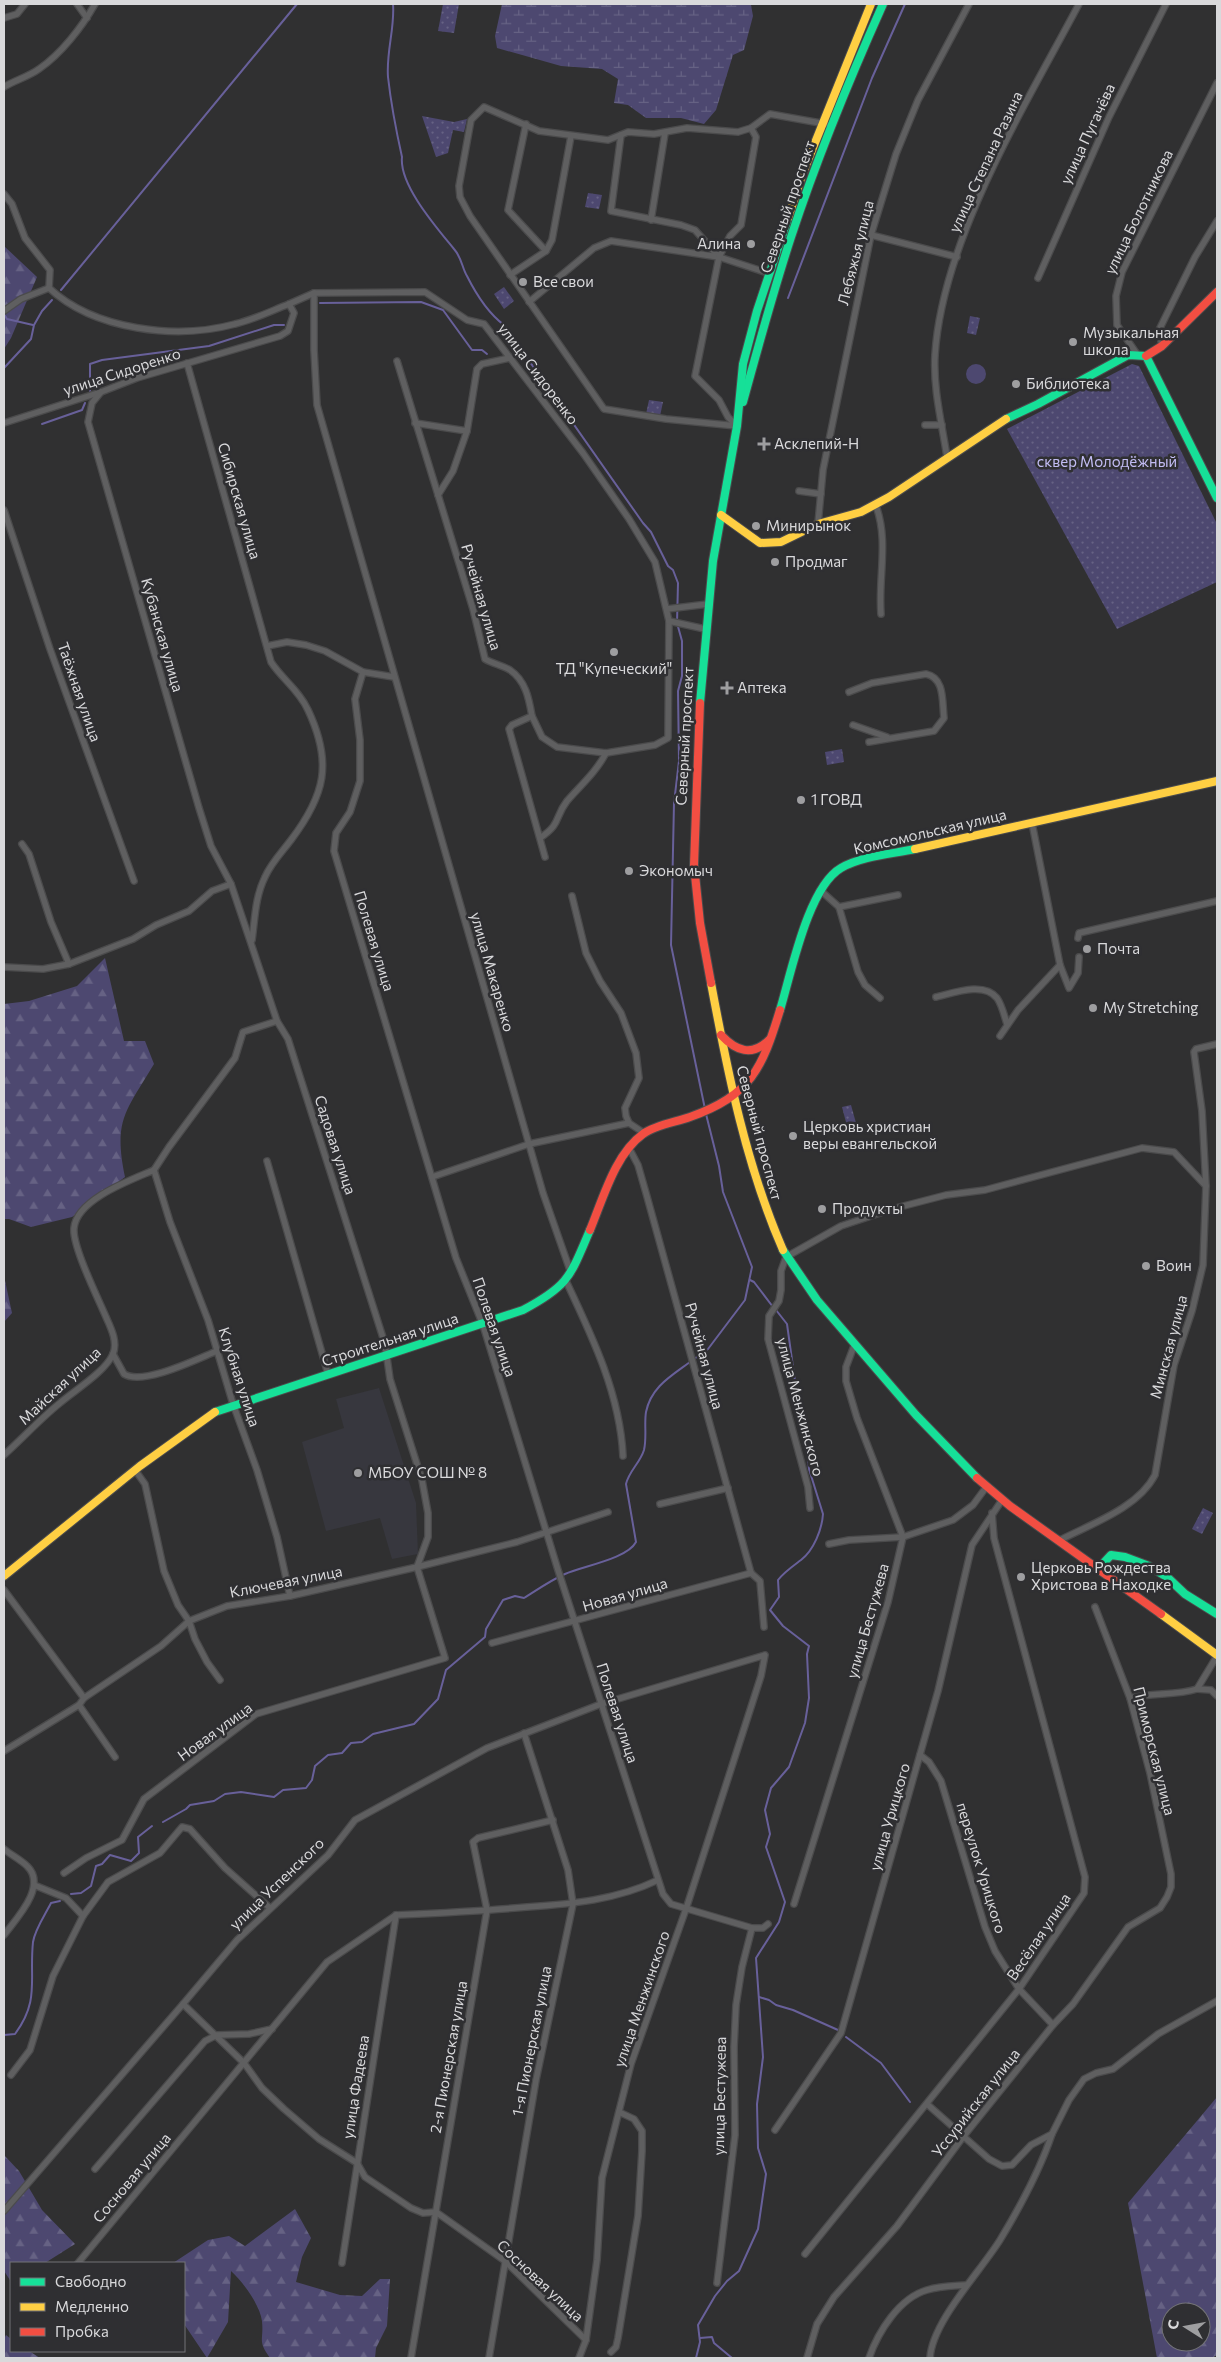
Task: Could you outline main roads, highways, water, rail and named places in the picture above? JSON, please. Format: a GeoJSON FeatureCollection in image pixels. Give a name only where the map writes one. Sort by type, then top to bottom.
{"type":"FeatureCollection","features":[{"type":"Feature","properties":{"kind":"main road"},"geometry":{"type":"LineString","coordinates":[[871,5],[881,7]]}},
{"type":"Feature","properties":{"kind":"main road","name":"Северный проспект"},"geometry":{"type":"LineString","coordinates":[[871,5],[822,123],[768,273],[743,364],[737,426],[708,604],[694,823],[694,865],[700,922],[721,1035],[734,1095],[764,1208],[786,1257],[817,1300],[854,1346],[938,1439],[1002,1500],[1060,1540],[1217,1656]]}},
{"type":"Feature","properties":{"kind":"main road","name":"Северный проспект"},"geometry":{"type":"LineString","coordinates":[[737,426],[780,271],[832,127],[881,7]]}},
{"type":"Feature","properties":{"kind":"main road"},"geometry":{"type":"LineString","coordinates":[[721,515],[749,538],[760,543],[769,544],[781,542],[818,524],[876,506],[1007,418],[1038,404],[1128,355],[1146,356],[1162,346],[1217,292]]}},
{"type":"Feature","properties":{"kind":"main road"},"geometry":{"type":"LineString","coordinates":[[1146,356],[1217,498]]}},
{"type":"Feature","properties":{"kind":"main road","name":"Комсомольская улица"},"geometry":{"type":"LineString","coordinates":[[734,1095],[751,1080],[762,1065],[811,907],[820,890],[841,868],[853,863],[1217,781]]}},
{"type":"Feature","properties":{"kind":"main road"},"geometry":{"type":"LineString","coordinates":[[721,1035],[732,1047],[746,1051],[764,1047],[772,1037]]}},
{"type":"Feature","properties":{"kind":"main road","name":"Строительная улица"},"geometry":{"type":"LineString","coordinates":[[4,1576],[135,1470],[206,1417],[233,1404],[483,1325],[538,1303],[566,1281],[572,1273],[617,1168],[629,1148],[644,1133],[715,1108],[734,1095]]}},
{"type":"Feature","properties":{"kind":"main road"},"geometry":{"type":"LineString","coordinates":[[1098,1568],[1111,1556],[1133,1560],[1167,1577],[1185,1594],[1217,1614]]}},
{"type":"Feature","properties":{"kind":"waterway"},"geometry":{"type":"LineString","coordinates":[[61,290],[297,4]]}},
{"type":"Feature","properties":{"kind":"waterway"},"geometry":{"type":"LineString","coordinates":[[393,4],[388,77],[406,180],[420,206],[457,252],[465,273],[483,303],[504,325],[651,532],[668,566],[673,570],[678,583],[677,623],[682,641],[682,676],[678,691],[679,761],[674,803],[671,945],[705,1109]]}},
{"type":"Feature","properties":{"kind":"waterway"},"geometry":{"type":"LineString","coordinates":[[788,298],[872,78],[905,4]]}},
{"type":"Feature","properties":{"kind":"waterway"},"geometry":{"type":"LineString","coordinates":[[4,368],[31,339],[34,325],[42,311],[52,300]]}},
{"type":"Feature","properties":{"kind":"waterway"},"geometry":{"type":"LineString","coordinates":[[320,303],[421,302],[443,310],[472,350],[482,350],[487,354]]}},
{"type":"Feature","properties":{"kind":"waterway"},"geometry":{"type":"LineString","coordinates":[[4,314],[7,319],[33,325]]}},
{"type":"Feature","properties":{"kind":"waterway"},"geometry":{"type":"LineString","coordinates":[[90,391],[90,364],[102,360],[209,346],[274,325],[284,325]]}},
{"type":"Feature","properties":{"kind":"waterway"},"geometry":{"type":"LineString","coordinates":[[42,424],[82,410],[85,403]]}},
{"type":"Feature","properties":{"kind":"waterway"},"geometry":{"type":"LineString","coordinates":[[694,1359],[708,1349],[745,1300],[752,1267],[723,1192],[719,1166],[706,1114]]}},
{"type":"Feature","properties":{"kind":"waterway"},"geometry":{"type":"LineString","coordinates":[[750,1280],[754,1282],[773,1307]]}},
{"type":"Feature","properties":{"kind":"waterway"},"geometry":{"type":"LineString","coordinates":[[696,2358],[700,2342],[698,2325],[715,2296],[727,2281],[739,2271],[758,2229],[766,2174],[758,2148],[757,2104],[763,2057],[756,1958],[779,1922],[785,1902],[766,1847],[770,1834],[765,1810],[771,1788],[789,1767],[805,1723],[809,1698],[807,1654],[809,1646],[783,1626],[770,1610],[779,1597],[778,1580],[810,1551],[819,1533],[823,1514],[809,1469],[806,1432],[800,1423],[797,1409],[798,1403],[787,1324],[776,1310]]}},
{"type":"Feature","properties":{"kind":"waterway"},"geometry":{"type":"LineString","coordinates":[[163,1822],[190,1805],[214,1801],[225,1794],[241,1792],[274,1797],[283,1790],[306,1788],[312,1780],[315,1766],[328,1755],[342,1753],[351,1743],[362,1742],[373,1734],[414,1724],[438,1699],[446,1670],[485,1637],[486,1629],[503,1600],[515,1596],[524,1598],[560,1576],[604,1561],[631,1548],[636,1542],[626,1484],[644,1450],[646,1412],[657,1389],[669,1377],[690,1362]]}},
{"type":"Feature","properties":{"kind":"waterway"},"geometry":{"type":"LineString","coordinates":[[71,1894],[81,1893],[91,1886],[96,1866],[102,1864],[110,1855],[131,1861],[139,1853],[138,1837],[152,1826]]}},
{"type":"Feature","properties":{"kind":"waterway"},"geometry":{"type":"LineString","coordinates":[[4,2035],[15,2034],[28,2011],[32,1990],[34,1937],[51,1903],[60,1901]]}},
{"type":"Feature","properties":{"kind":"waterway"},"geometry":{"type":"LineString","coordinates":[[759,1997],[838,2030]]}},
{"type":"Feature","properties":{"kind":"waterway"},"geometry":{"type":"LineString","coordinates":[[846,2037],[881,2063],[910,2102]]}},
{"type":"Feature","properties":{"kind":"waterway"},"geometry":{"type":"LineString","coordinates":[[700,2338],[712,2337],[714,2343],[732,2358]]}},
{"type":"Feature","properties":{"kind":"place","name":"Алина"},"geometry":{"type":"Point","coordinates":[751,244]}},
{"type":"Feature","properties":{"kind":"place","name":"Все свои"},"geometry":{"type":"Point","coordinates":[523,282]}},
{"type":"Feature","properties":{"kind":"place","name":"Музыкальная школа"},"geometry":{"type":"Point","coordinates":[1073,342]}},
{"type":"Feature","properties":{"kind":"place","name":"Библиотека"},"geometry":{"type":"Point","coordinates":[1016,384]}},
{"type":"Feature","properties":{"kind":"place","name":"Асклепий-Н"},"geometry":{"type":"Point","coordinates":[764,444]}},
{"type":"Feature","properties":{"kind":"place","name":"Минирынок"},"geometry":{"type":"Point","coordinates":[756,526]}},
{"type":"Feature","properties":{"kind":"place","name":"Продмаг"},"geometry":{"type":"Point","coordinates":[775,562]}},
{"type":"Feature","properties":{"kind":"place","name":"ТД \"Купеческий\""},"geometry":{"type":"Point","coordinates":[614,652]}},
{"type":"Feature","properties":{"kind":"place","name":"Аптека"},"geometry":{"type":"Point","coordinates":[727,688]}},
{"type":"Feature","properties":{"kind":"place","name":"1 ГОВД"},"geometry":{"type":"Point","coordinates":[801,800]}},
{"type":"Feature","properties":{"kind":"place","name":"Экономыч"},"geometry":{"type":"Point","coordinates":[629,871]}},
{"type":"Feature","properties":{"kind":"place","name":"Почта"},"geometry":{"type":"Point","coordinates":[1087,949]}},
{"type":"Feature","properties":{"kind":"place","name":"My Stretching"},"geometry":{"type":"Point","coordinates":[1093,1008]}},
{"type":"Feature","properties":{"kind":"place","name":"Церковь христиан веры евангельской"},"geometry":{"type":"Point","coordinates":[793,1136]}},
{"type":"Feature","properties":{"kind":"place","name":"Продукты"},"geometry":{"type":"Point","coordinates":[822,1209]}},
{"type":"Feature","properties":{"kind":"place","name":"Воин"},"geometry":{"type":"Point","coordinates":[1146,1266]}},
{"type":"Feature","properties":{"kind":"place","name":"МБОУ СОШ № 8"},"geometry":{"type":"Point","coordinates":[358,1473]}},
{"type":"Feature","properties":{"kind":"place","name":"Церковь Рождества Христова в Находке"},"geometry":{"type":"Point","coordinates":[1021,1577]}},
{"type":"Feature","properties":{"kind":"park label","name":"сквер Молодёжный"},"geometry":{"type":"Point","coordinates":[1107,462]}}]}
